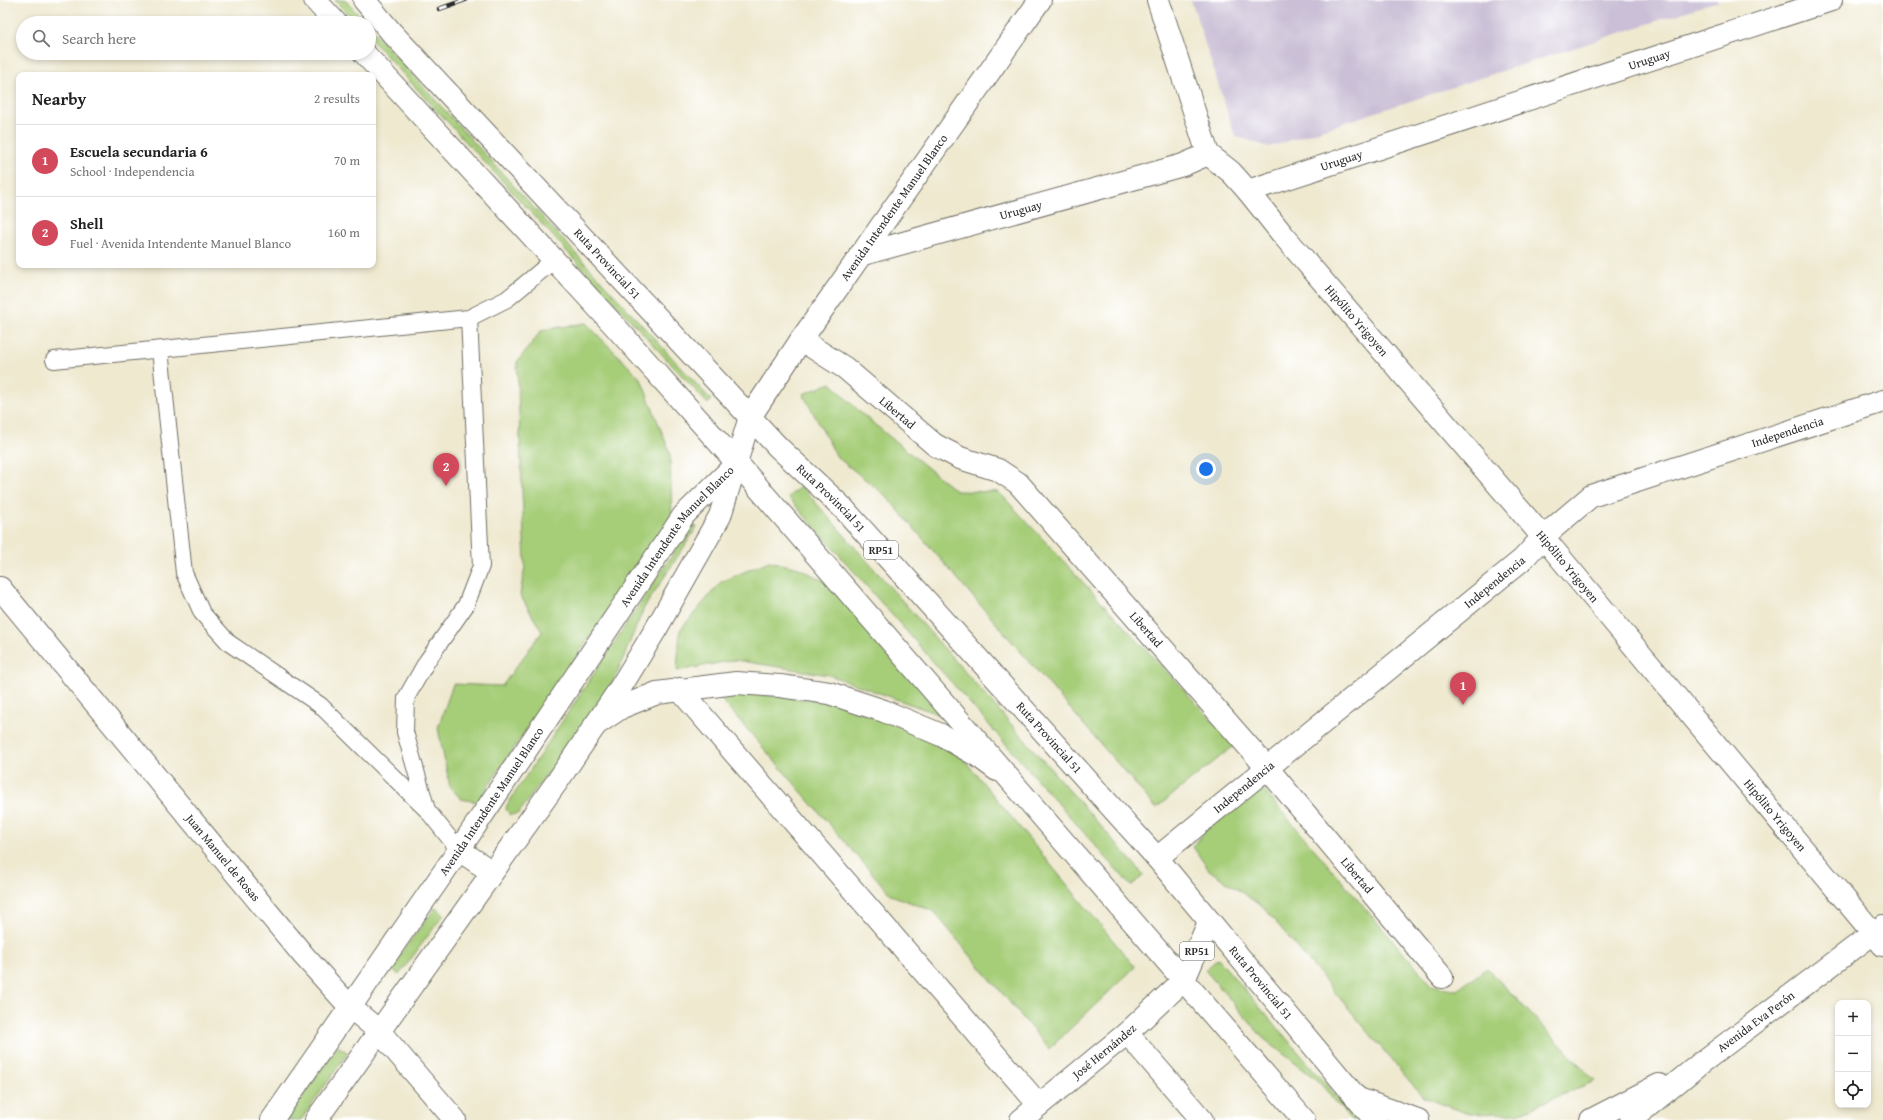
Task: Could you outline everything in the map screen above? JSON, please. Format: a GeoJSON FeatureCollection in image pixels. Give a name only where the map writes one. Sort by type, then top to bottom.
{"type":"FeatureCollection","features":[{"type":"Feature","properties":{"kind":"street"},"geometry":{"type":"LineString","coordinates":[[315,0],[330,16]]}},
{"type":"Feature","properties":{"kind":"street","name":"Ruta Provincial 51"},"geometry":{"type":"LineString","coordinates":[[364,0],[392,33],[778,447],[843,508],[1157,858],[1374,1120]]}},
{"type":"Feature","properties":{"kind":"street","name":"Avenida Intendente Manuel Blanco"},"geometry":{"type":"LineString","coordinates":[[316,1120],[595,725],[638,660],[720,516],[750,417],[800,340],[1040,0]]}},
{"type":"Feature","properties":{"kind":"street"},"geometry":{"type":"LineString","coordinates":[[1158,0],[1208,154],[1231,172],[1248,190]]}},
{"type":"Feature","properties":{"kind":"street","name":"Uruguay"},"geometry":{"type":"LineString","coordinates":[[1248,190],[1828,0]]}},
{"type":"Feature","properties":{"kind":"street","name":"RP51"},"geometry":{"type":"LineString","coordinates":[[370,60],[554,260],[737,463],[1014,782],[1304,1120]]}},
{"type":"Feature","properties":{"kind":"street","name":"Uruguay"},"geometry":{"type":"LineString","coordinates":[[860,255],[1183,165],[1208,154]]}},
{"type":"Feature","properties":{"kind":"street","name":"Hipólito Yrigoyen"},"geometry":{"type":"LineString","coordinates":[[1248,190],[1283,235],[1543,537],[1880,935]]}},
{"type":"Feature","properties":{"kind":"street","name":"Libertad"},"geometry":{"type":"LineString","coordinates":[[800,340],[845,368],[935,445],[960,458],[998,470],[1018,483],[1268,769],[1442,977]]}},
{"type":"Feature","properties":{"kind":"street","name":"Independencia"},"geometry":{"type":"LineString","coordinates":[[1157,858],[1268,769],[1523,559],[1543,537],[1591,496],[1883,401]]}},
{"type":"Feature","properties":{"kind":"street","name":"Avenida Intendente Manuel Blanco"},"geometry":{"type":"LineString","coordinates":[[272,1120],[459,850],[684,515],[737,463]]}},
{"type":"Feature","properties":{"kind":"street","name":"Juan Manuel de Rosas"},"geometry":{"type":"LineString","coordinates":[[0,588],[304,956],[350,1007],[379,1031],[455,1120]]}},
{"type":"Feature","properties":{"kind":"street"},"geometry":{"type":"LineString","coordinates":[[595,725],[622,707],[657,693],[679,689],[736,683],[780,686],[829,693],[884,711],[941,735],[978,756],[1014,782]]}},
{"type":"Feature","properties":{"kind":"street"},"geometry":{"type":"LineString","coordinates":[[679,689],[1039,1105]]}},
{"type":"Feature","properties":{"kind":"street"},"geometry":{"type":"LineString","coordinates":[[459,850],[492,872]]}},
{"type":"Feature","properties":{"kind":"street","name":"RP51"},"geometry":{"type":"LineString","coordinates":[[1184,980],[1209,922]]}},
{"type":"Feature","properties":{"kind":"street","name":"Avenida Eva Perón"},"geometry":{"type":"LineString","coordinates":[[1631,1120],[1701,1063],[1880,935]]}},
{"type":"Feature","properties":{"kind":"street","name":"José Hernández"},"geometry":{"type":"LineString","coordinates":[[1022,1120],[1127,1033],[1184,980]]}},
{"type":"Feature","properties":{"kind":"street"},"geometry":{"type":"LineString","coordinates":[[1127,1033],[1202,1120]]}},
{"type":"Feature","properties":{"kind":"street"},"geometry":{"type":"LineString","coordinates":[[1591,1120],[1701,1063]]}},
{"type":"Feature","properties":{"kind":"street"},"geometry":{"type":"LineString","coordinates":[[1356,1098],[1418,1120]]}},
{"type":"Feature","properties":{"kind":"lane"},"geometry":{"type":"LineString","coordinates":[[54,360],[469,318],[507,299],[554,260]]}},
{"type":"Feature","properties":{"kind":"lane"},"geometry":{"type":"LineString","coordinates":[[427,810],[405,732],[406,698],[427,661],[466,605],[481,566],[469,318]]}},
{"type":"Feature","properties":{"kind":"lane"},"geometry":{"type":"LineString","coordinates":[[160,350],[184,573],[202,613],[230,643],[320,705],[427,810],[459,850]]}},
{"type":"Feature","properties":{"kind":"shaded area"},"geometry":{"type":"Polygon","coordinates":[[[1191,0],[1721,0],[1269,147],[1235,136],[1191,0]]]}},
{"type":"Feature","properties":{"kind":"green space"},"geometry":{"type":"Polygon","coordinates":[[[335,0],[345,0],[360,16],[350,16],[335,0]]]}},
{"type":"Feature","properties":{"kind":"green space"},"geometry":{"type":"Polygon","coordinates":[[[376,35],[711,400],[708,404],[376,45],[376,35]]]}},
{"type":"Feature","properties":{"kind":"green space"},"geometry":{"type":"Polygon","coordinates":[[[586,323],[641,379],[670,453],[672,517],[477,802],[461,799],[450,787],[438,728],[453,684],[502,686],[542,632],[520,595],[525,566],[517,362],[542,330],[586,323]]]}},
{"type":"Feature","properties":{"kind":"green space"},"geometry":{"type":"Polygon","coordinates":[[[831,383],[862,414],[956,491],[999,492],[1235,745],[1156,808],[885,495],[837,457],[803,394],[831,383]]]}},
{"type":"Feature","properties":{"kind":"green space"},"geometry":{"type":"Polygon","coordinates":[[[801,486],[1144,875],[1131,886],[788,497],[801,486]]]}},
{"type":"Feature","properties":{"kind":"green space"},"geometry":{"type":"Polygon","coordinates":[[[692,525],[697,527],[644,608],[614,680],[519,813],[510,815],[506,809],[507,805],[692,525]]]}},
{"type":"Feature","properties":{"kind":"green space"},"geometry":{"type":"Polygon","coordinates":[[[769,561],[799,568],[830,584],[946,717],[829,675],[735,660],[677,671],[680,630],[721,582],[769,561]]]}},
{"type":"Feature","properties":{"kind":"green space"},"geometry":{"type":"Polygon","coordinates":[[[713,690],[835,702],[925,736],[961,756],[1135,967],[1049,1049],[933,911],[891,895],[713,690]]]}},
{"type":"Feature","properties":{"kind":"green space"},"geometry":{"type":"Polygon","coordinates":[[[1261,787],[1431,985],[1457,990],[1487,968],[1595,1081],[1518,1113],[1469,1114],[1423,1097],[1264,908],[1209,870],[1193,847],[1211,823],[1261,787]]]}},
{"type":"Feature","properties":{"kind":"green space"},"geometry":{"type":"Polygon","coordinates":[[[435,908],[444,914],[399,975],[390,968],[435,908]]]}},
{"type":"Feature","properties":{"kind":"green space"},"geometry":{"type":"Polygon","coordinates":[[[1218,959],[1357,1120],[1351,1120],[1318,1081],[1263,1038],[1205,970],[1218,959]]]}},
{"type":"Feature","properties":{"kind":"green space"},"geometry":{"type":"Polygon","coordinates":[[[338,1046],[348,1053],[301,1120],[286,1120],[338,1046]]]}},
{"type":"Feature","properties":{"kind":"railway"},"geometry":{"type":"LineString","coordinates":[[439,9],[465,0]]}},
{"type":"Feature","properties":{"kind":"place","name":"Shell"},"geometry":{"type":"Point","coordinates":[446,486]}},
{"type":"Feature","properties":{"kind":"place","name":"Escuela secundaria 6"},"geometry":{"type":"Point","coordinates":[1463,705]}}]}
